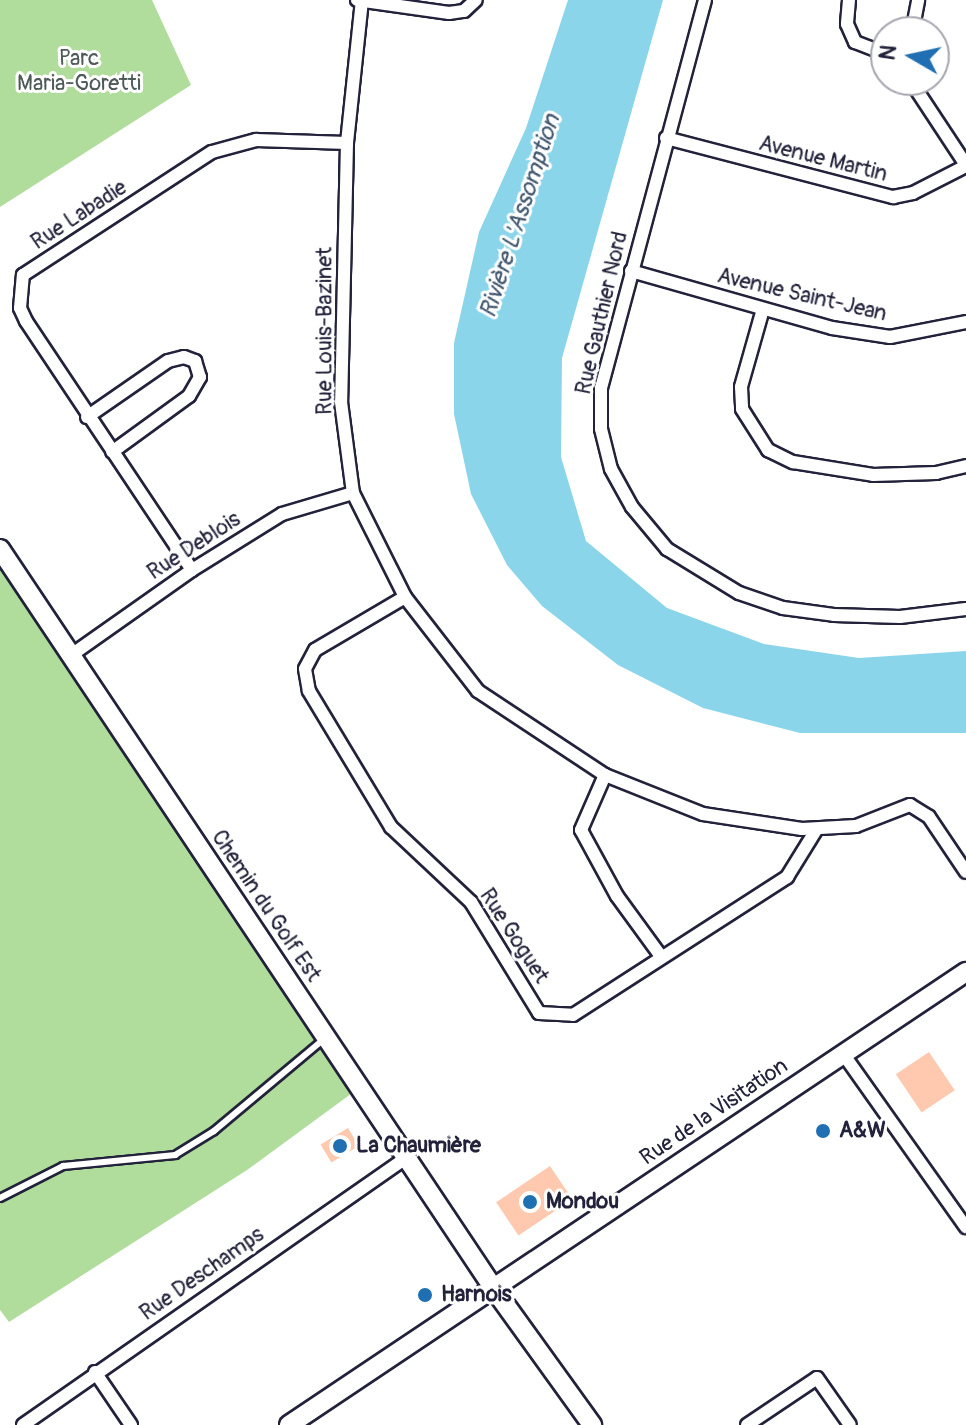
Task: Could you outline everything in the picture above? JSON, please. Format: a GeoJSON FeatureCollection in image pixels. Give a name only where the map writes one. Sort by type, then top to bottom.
{"type":"FeatureCollection","features":[{"type":"Feature","properties":{"kind":"street"},"geometry":{"type":"LineString","coordinates":[[360,0],[449,13],[464,11],[476,0]]}},
{"type":"Feature","properties":{"kind":"street","name":"Rue Louis-Bazinet"},"geometry":{"type":"LineString","coordinates":[[360,0],[347,143],[341,402],[353,493],[405,597],[478,691],[605,775],[703,814],[816,830],[856,826],[910,805],[929,817],[966,872]]}},
{"type":"Feature","properties":{"kind":"street","name":"Rue Gauthier Nord"},"geometry":{"type":"LineString","coordinates":[[705,0],[601,388],[601,429],[611,469],[625,494],[667,549],[739,593],[783,608],[900,617],[966,609]]}},
{"type":"Feature","properties":{"kind":"street"},"geometry":{"type":"LineString","coordinates":[[849,0],[847,24],[855,42],[870,48]]}},
{"type":"Feature","properties":{"kind":"street"},"geometry":{"type":"LineString","coordinates":[[920,96],[966,166]]}},
{"type":"Feature","properties":{"kind":"street","name":"Avenue Martin"},"geometry":{"type":"LineString","coordinates":[[666,138],[893,197],[913,193],[966,166]]}},
{"type":"Feature","properties":{"kind":"street","name":"Rue Labadie"},"geometry":{"type":"LineString","coordinates":[[192,570],[87,417],[20,308],[23,275],[212,152],[256,140],[347,143]]}},
{"type":"Feature","properties":{"kind":"street","name":"Avenue Saint-Jean"},"geometry":{"type":"LineString","coordinates":[[631,271],[763,309],[890,337],[966,322]]}},
{"type":"Feature","properties":{"kind":"street"},"geometry":{"type":"LineString","coordinates":[[763,309],[741,387],[742,409],[768,450],[793,462],[873,475],[936,473],[966,466]]}},
{"type":"Feature","properties":{"kind":"street"},"geometry":{"type":"LineString","coordinates":[[87,417],[168,361],[184,357],[195,361],[200,377],[189,396],[112,452]]}},
{"type":"Feature","properties":{"kind":"street","name":"Rue Deblois"},"geometry":{"type":"LineString","coordinates":[[70,656],[192,570],[282,514],[353,493]]}},
{"type":"Feature","properties":{"kind":"street","name":"Chemin du Golf Est"},"geometry":{"type":"LineString","coordinates":[[0,549],[494,1289],[592,1425]]}},
{"type":"Feature","properties":{"kind":"street","name":"Rue Goguet"},"geometry":{"type":"LineString","coordinates":[[405,597],[315,650],[305,669],[309,691],[391,827],[471,902],[539,1013],[573,1015],[660,955],[787,877],[816,830]]}},
{"type":"Feature","properties":{"kind":"street"},"geometry":{"type":"LineString","coordinates":[[605,775],[581,830],[617,896],[660,955]]}},
{"type":"Feature","properties":{"kind":"street","name":"Rue de la Visitation"},"geometry":{"type":"LineString","coordinates":[[289,1425],[966,972]]}},
{"type":"Feature","properties":{"kind":"street"},"geometry":{"type":"LineString","coordinates":[[844,1055],[966,1227]]}},
{"type":"Feature","properties":{"kind":"street","name":"Rue Deschamps"},"geometry":{"type":"LineString","coordinates":[[23,1425],[406,1158]]}},
{"type":"Feature","properties":{"kind":"street"},"geometry":{"type":"LineString","coordinates":[[95,1372],[131,1425]]}},
{"type":"Feature","properties":{"kind":"street"},"geometry":{"type":"LineString","coordinates":[[747,1425],[817,1378],[850,1425]]}},
{"type":"Feature","properties":{"kind":"lane"},"geometry":{"type":"LineString","coordinates":[[0,1198],[63,1166],[175,1155],[214,1131],[325,1038]]}},
{"type":"Feature","properties":{"kind":"green space","name":"Parc Maria-Goretti"},"geometry":{"type":"Polygon","coordinates":[[[0,0],[152,0],[191,85],[0,207],[0,0]]]}},
{"type":"Feature","properties":{"kind":"green space"},"geometry":{"type":"Polygon","coordinates":[[[0,543],[359,1088],[247,1170],[9,1322],[0,1310],[0,543]]]}},
{"type":"Feature","properties":{"kind":"water","name":"Rivière L'Assomption"},"geometry":{"type":"Polygon","coordinates":[[[568,0],[663,0],[562,358],[561,457],[586,541],[667,608],[764,644],[859,658],[966,651],[966,733],[800,733],[703,708],[618,665],[542,606],[507,565],[471,494],[454,414],[454,343],[479,232],[526,128],[568,0]]]}},
{"type":"Feature","properties":{"kind":"building"},"geometry":{"type":"Polygon","coordinates":[[[929,1052],[955,1090],[922,1113],[896,1074],[929,1052]]]}},
{"type":"Feature","properties":{"kind":"building","name":"La Chaumière"},"geometry":{"type":"Polygon","coordinates":[[[348,1128],[359,1146],[331,1162],[321,1144],[348,1128]]]}},
{"type":"Feature","properties":{"kind":"building"},"geometry":{"type":"Polygon","coordinates":[[[550,1166],[572,1199],[518,1236],[496,1202],[550,1166]]]}},
{"type":"Feature","properties":{"kind":"place","name":"A&W"},"geometry":{"type":"Point","coordinates":[823,1131]}},
{"type":"Feature","properties":{"kind":"place","name":"La Chaumière"},"geometry":{"type":"Point","coordinates":[340,1146]}},
{"type":"Feature","properties":{"kind":"place","name":"Mondou"},"geometry":{"type":"Point","coordinates":[530,1202]}},
{"type":"Feature","properties":{"kind":"place","name":"Harnois"},"geometry":{"type":"Point","coordinates":[425,1295]}}]}
